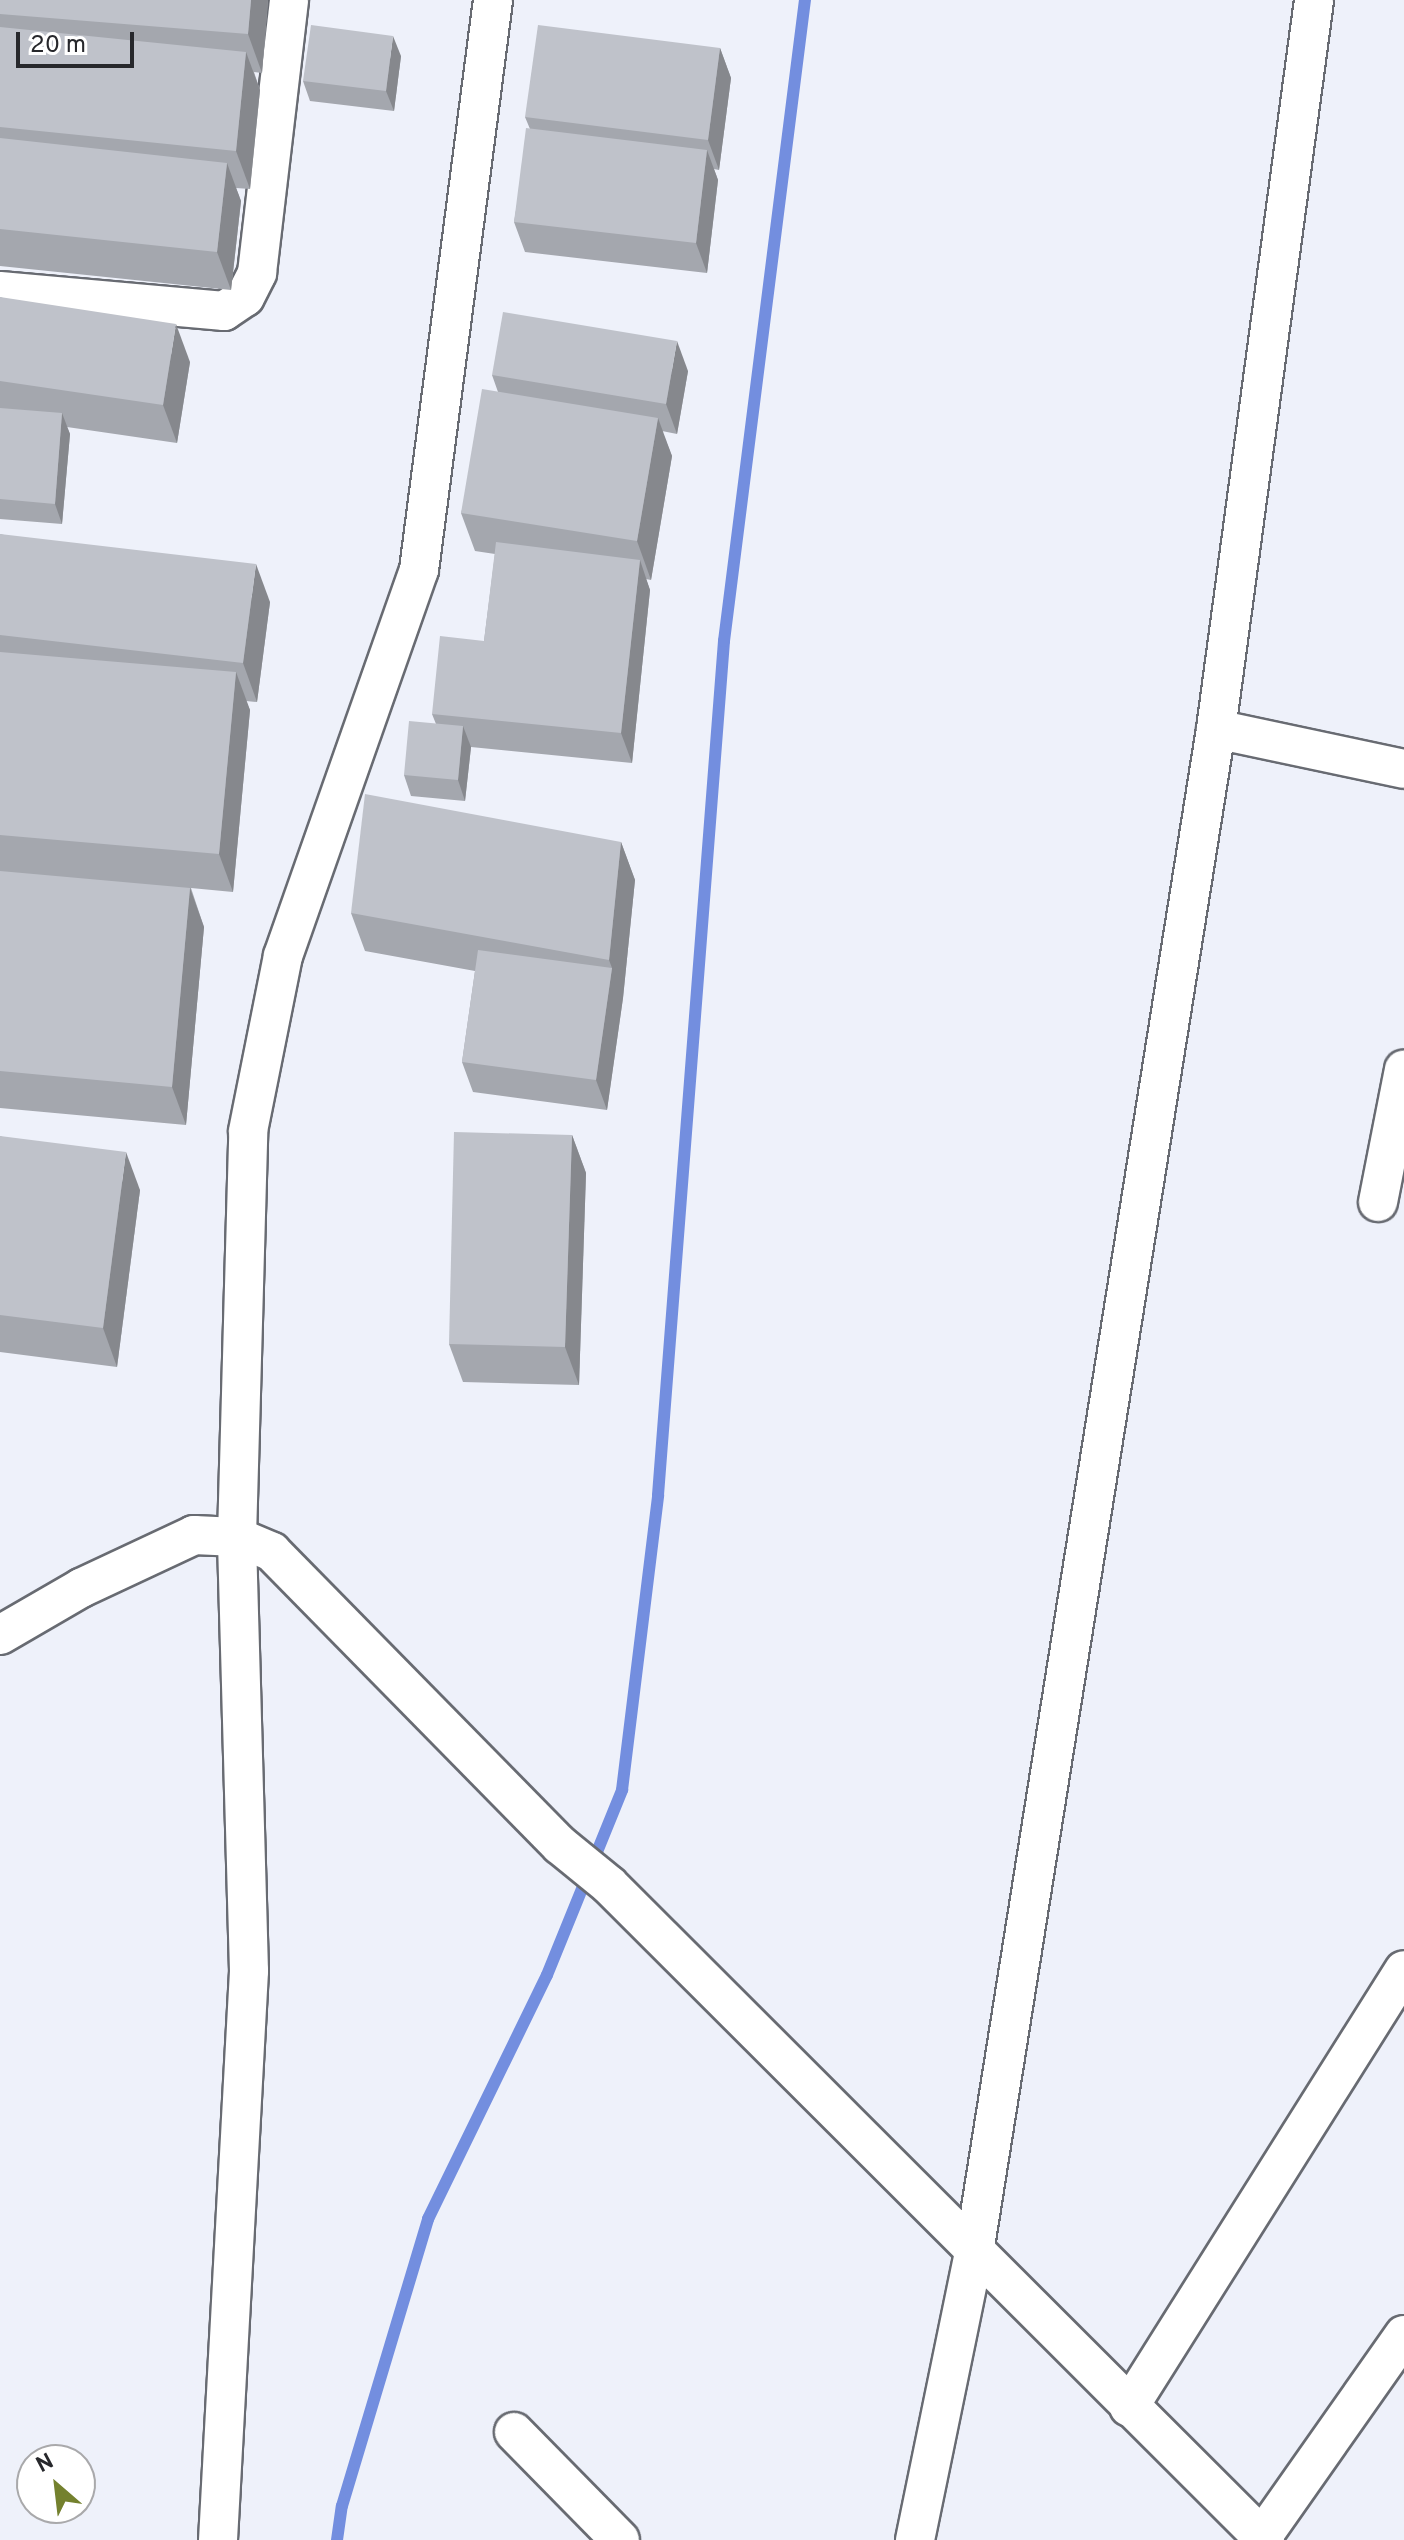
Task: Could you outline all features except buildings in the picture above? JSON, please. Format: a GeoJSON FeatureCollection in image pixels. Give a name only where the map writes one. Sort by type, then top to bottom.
{"type":"FeatureCollection","features":[{"type":"Feature","properties":{"kind":"street"},"geometry":{"type":"LineString","coordinates":[[0,291],[224,311],[245,297],[257,273],[289,0]]}},
{"type":"Feature","properties":{"kind":"street"},"geometry":{"type":"LineString","coordinates":[[218,2540],[249,1971],[237,1537],[248,1131],[283,956],[419,570],[493,0]]}},
{"type":"Feature","properties":{"kind":"street"},"geometry":{"type":"LineString","coordinates":[[915,2540],[974,2252],[1216,729],[1314,0]]}},
{"type":"Feature","properties":{"kind":"street"},"geometry":{"type":"LineString","coordinates":[[1216,729],[1404,769]]}},
{"type":"Feature","properties":{"kind":"street"},"geometry":{"type":"LineString","coordinates":[[1378,1202],[1404,1070]]}},
{"type":"Feature","properties":{"kind":"street"},"geometry":{"type":"LineString","coordinates":[[0,1635],[81,1588],[194,1535],[237,1537],[272,1552],[560,1845],[609,1885],[1263,2538],[1404,2335]]}},
{"type":"Feature","properties":{"kind":"street"},"geometry":{"type":"LineString","coordinates":[[1129,2407],[1404,1970]]}},
{"type":"Feature","properties":{"kind":"street"},"geometry":{"type":"LineString","coordinates":[[514,2432],[620,2540]]}},
{"type":"Feature","properties":{"kind":"waterway"},"geometry":{"type":"LineString","coordinates":[[337,2540],[342,2506],[428,2219],[547,1975],[622,1790],[658,1495],[724,641],[805,0]]}}]}
